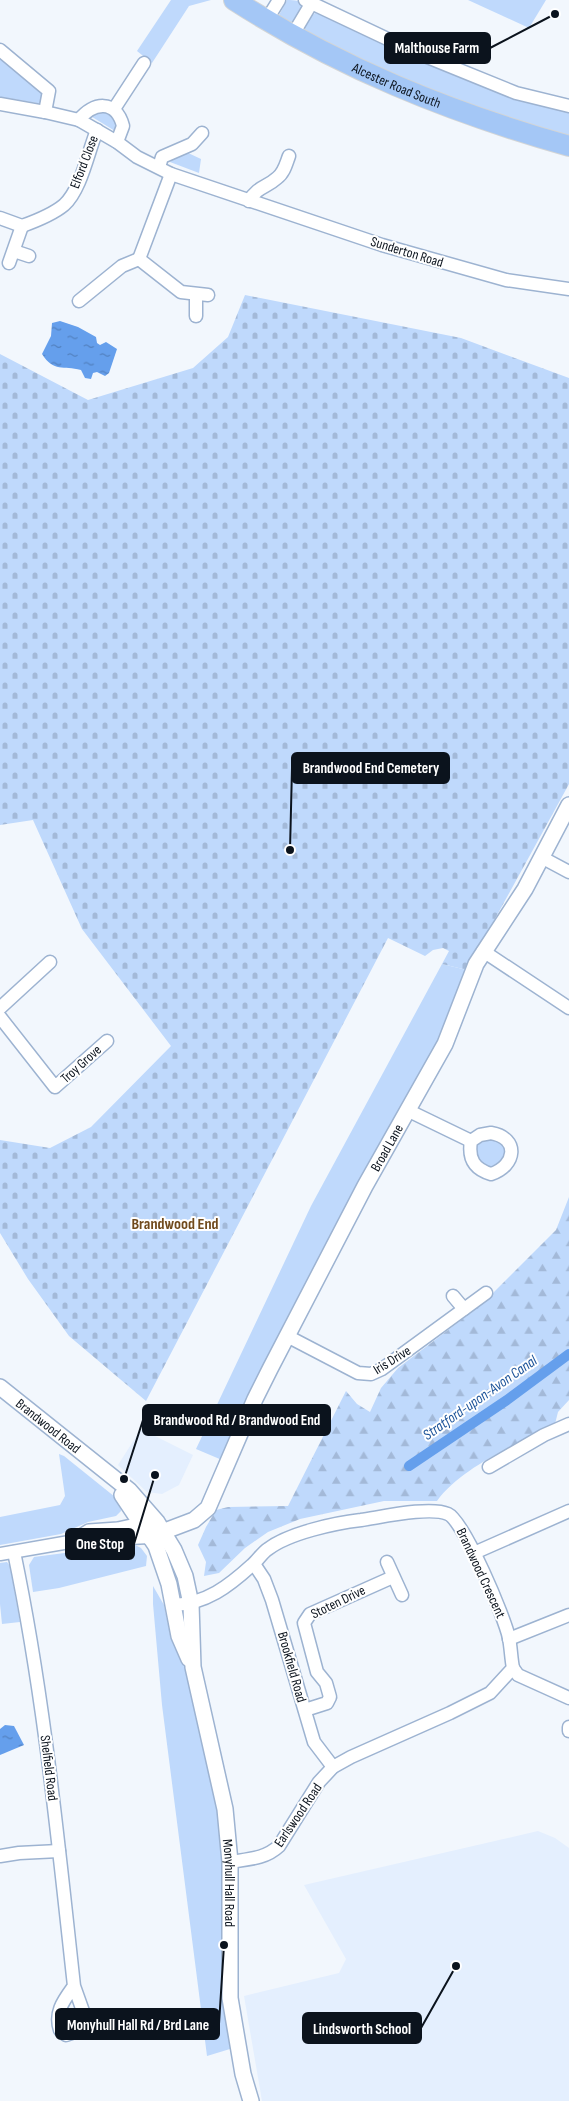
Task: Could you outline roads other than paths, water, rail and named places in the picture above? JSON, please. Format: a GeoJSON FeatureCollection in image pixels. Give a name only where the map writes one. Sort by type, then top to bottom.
{"type":"FeatureCollection","features":[{"type":"Feature","properties":{"kind":"highway","name":"Alcester Road South"},"geometry":{"type":"LineString","coordinates":[[234,0],[292,36],[359,71],[446,106],[569,146]]}},
{"type":"Feature","properties":{"kind":"street"},"geometry":{"type":"LineString","coordinates":[[266,21],[279,0]]}},
{"type":"Feature","properties":{"kind":"street"},"geometry":{"type":"LineString","coordinates":[[292,36],[308,2],[415,52],[507,89],[569,106]]}},
{"type":"Feature","properties":{"kind":"street"},"geometry":{"type":"LineString","coordinates":[[0,50],[6,52],[49,91],[45,112]]}},
{"type":"Feature","properties":{"kind":"street"},"geometry":{"type":"LineString","coordinates":[[114,109],[144,63]]}},
{"type":"Feature","properties":{"kind":"street","name":"Sunderton Road"},"geometry":{"type":"LineString","coordinates":[[0,104],[79,120],[117,142],[137,157],[171,174],[382,245],[496,278],[569,289]]}},
{"type":"Feature","properties":{"kind":"street"},"geometry":{"type":"LineString","coordinates":[[79,120],[92,108],[107,106],[114,109],[123,126],[117,142]]}},
{"type":"Feature","properties":{"kind":"street","name":"Elford Close"},"geometry":{"type":"LineString","coordinates":[[22,226],[42,218],[64,204],[70,197],[75,190],[96,130]]}},
{"type":"Feature","properties":{"kind":"street"},"geometry":{"type":"LineString","coordinates":[[159,167],[162,157],[192,144],[202,132]]}},
{"type":"Feature","properties":{"kind":"street"},"geometry":{"type":"LineString","coordinates":[[249,201],[258,188],[277,178],[283,171],[288,156]]}},
{"type":"Feature","properties":{"kind":"street"},"geometry":{"type":"LineString","coordinates":[[79,301],[122,266],[138,259],[171,174]]}},
{"type":"Feature","properties":{"kind":"street"},"geometry":{"type":"LineString","coordinates":[[0,218],[22,226],[11,257],[29,256]]}},
{"type":"Feature","properties":{"kind":"street"},"geometry":{"type":"LineString","coordinates":[[138,259],[181,292],[202,295],[196,316]]}},
{"type":"Feature","properties":{"kind":"street","name":"Broad Lane"},"geometry":{"type":"LineString","coordinates":[[174,1550],[180,1534],[197,1522],[214,1498],[254,1399],[407,1110],[445,1044],[476,964],[526,889],[569,805]]}},
{"type":"Feature","properties":{"kind":"street"},"geometry":{"type":"LineString","coordinates":[[541,857],[569,872]]}},
{"type":"Feature","properties":{"kind":"street"},"geometry":{"type":"LineString","coordinates":[[483,951],[569,1008]]}},
{"type":"Feature","properties":{"kind":"street"},"geometry":{"type":"LineString","coordinates":[[0,1008],[50,962]]}},
{"type":"Feature","properties":{"kind":"street","name":"Troy Grove"},"geometry":{"type":"LineString","coordinates":[[0,1017],[55,1087],[107,1042]]}},
{"type":"Feature","properties":{"kind":"street"},"geometry":{"type":"LineString","coordinates":[[407,1110],[471,1141]]}},
{"type":"Feature","properties":{"kind":"street","name":"Iris Drive"},"geometry":{"type":"LineString","coordinates":[[287,1336],[358,1372],[371,1374],[382,1369],[486,1293]]}},
{"type":"Feature","properties":{"kind":"street"},"geometry":{"type":"LineString","coordinates":[[453,1296],[464,1309]]}},
{"type":"Feature","properties":{"kind":"street","name":"Brandwood Road"},"geometry":{"type":"LineString","coordinates":[[0,1386],[96,1466],[109,1483],[152,1528]]}},
{"type":"Feature","properties":{"kind":"street"},"geometry":{"type":"LineString","coordinates":[[488,1467],[544,1435],[569,1424]]}},
{"type":"Feature","properties":{"kind":"street"},"geometry":{"type":"LineString","coordinates":[[0,1554],[75,1541],[89,1532],[152,1528],[200,1509],[214,1498]]}},
{"type":"Feature","properties":{"kind":"street"},"geometry":{"type":"LineString","coordinates":[[474,1553],[569,1511]]}},
{"type":"Feature","properties":{"kind":"street","name":"Brandwood Crescent"},"geometry":{"type":"LineString","coordinates":[[173,1605],[191,1604],[217,1593],[254,1564],[268,1549],[284,1540],[356,1520],[421,1512],[448,1514],[455,1518],[474,1553],[503,1618],[509,1638],[513,1668]]}},
{"type":"Feature","properties":{"kind":"street","name":"Broad Lane"},"geometry":{"type":"LineString","coordinates":[[152,1528],[202,1514]]}},
{"type":"Feature","properties":{"kind":"street","name":"Monyhull Hall Road"},"geometry":{"type":"LineString","coordinates":[[152,1528],[174,1550],[185,1576],[191,1604],[193,1667],[224,1809],[230,1862],[230,1998],[243,2074],[251,2101]]}},
{"type":"Feature","properties":{"kind":"street","name":"Monyhull Hall Road"},"geometry":{"type":"LineString","coordinates":[[152,1528],[156,1546],[163,1563],[179,1636],[193,1667]]}},
{"type":"Feature","properties":{"kind":"street","name":"Shelfield Road"},"geometry":{"type":"LineString","coordinates":[[14,1552],[33,1645],[74,1986]]}},
{"type":"Feature","properties":{"kind":"street"},"geometry":{"type":"LineString","coordinates":[[387,1562],[402,1595]]}},
{"type":"Feature","properties":{"kind":"street","name":"Brookfield Road"},"geometry":{"type":"LineString","coordinates":[[254,1564],[264,1579],[272,1600],[314,1742],[333,1767]]}},
{"type":"Feature","properties":{"kind":"street","name":"Stoten Drive"},"geometry":{"type":"LineString","coordinates":[[305,1710],[327,1703],[330,1696],[326,1683],[317,1672],[304,1623],[306,1618],[310,1614],[393,1577]]}},
{"type":"Feature","properties":{"kind":"street"},"geometry":{"type":"LineString","coordinates":[[509,1638],[569,1615]]}},
{"type":"Feature","properties":{"kind":"street"},"geometry":{"type":"LineString","coordinates":[[333,1767],[490,1693],[513,1668],[518,1675],[569,1698]]}},
{"type":"Feature","properties":{"kind":"street","name":"Earlswood Road"},"geometry":{"type":"LineString","coordinates":[[230,1862],[259,1858],[272,1853],[280,1846],[319,1782],[333,1767]]}},
{"type":"Feature","properties":{"kind":"street"},"geometry":{"type":"LineString","coordinates":[[0,1856],[59,1851]]}},
{"type":"Feature","properties":{"kind":"water"},"geometry":{"type":"Polygon","coordinates":[[[60,321],[78,327],[96,337],[97,343],[100,345],[106,342],[117,349],[109,373],[105,376],[97,372],[93,373],[91,379],[85,378],[81,370],[55,366],[46,360],[42,354],[51,336],[52,323],[60,321]]]}},
{"type":"Feature","properties":{"kind":"water"},"geometry":{"type":"Polygon","coordinates":[[[5,1725],[14,1726],[24,1745],[0,1755],[0,1729],[5,1725]]]}},
{"type":"Feature","properties":{"kind":"waterway","name":"Stratford-upon-Avon Canal"},"geometry":{"type":"LineString","coordinates":[[409,1466],[507,1400],[569,1354]]}},
{"type":"Feature","properties":{"kind":"place","name":"Malthouse Farm"},"geometry":{"type":"Point","coordinates":[555,14]}},
{"type":"Feature","properties":{"kind":"place","name":"Brandwood End Cemetery"},"geometry":{"type":"Point","coordinates":[290,850]}},
{"type":"Feature","properties":{"kind":"place","name":"One Stop"},"geometry":{"type":"Point","coordinates":[155,1475]}},
{"type":"Feature","properties":{"kind":"place","name":"Brandwood Rd / Brandwood End"},"geometry":{"type":"Point","coordinates":[124,1479]}},
{"type":"Feature","properties":{"kind":"place","name":"Monyhull Hall Rd / Brd Lane"},"geometry":{"type":"Point","coordinates":[224,1945]}},
{"type":"Feature","properties":{"kind":"place","name":"Lindsworth School"},"geometry":{"type":"Point","coordinates":[456,1966]}},
{"type":"Feature","properties":{"kind":"district","name":"Brandwood End"},"geometry":{"type":"Point","coordinates":[175,1224]}}]}
